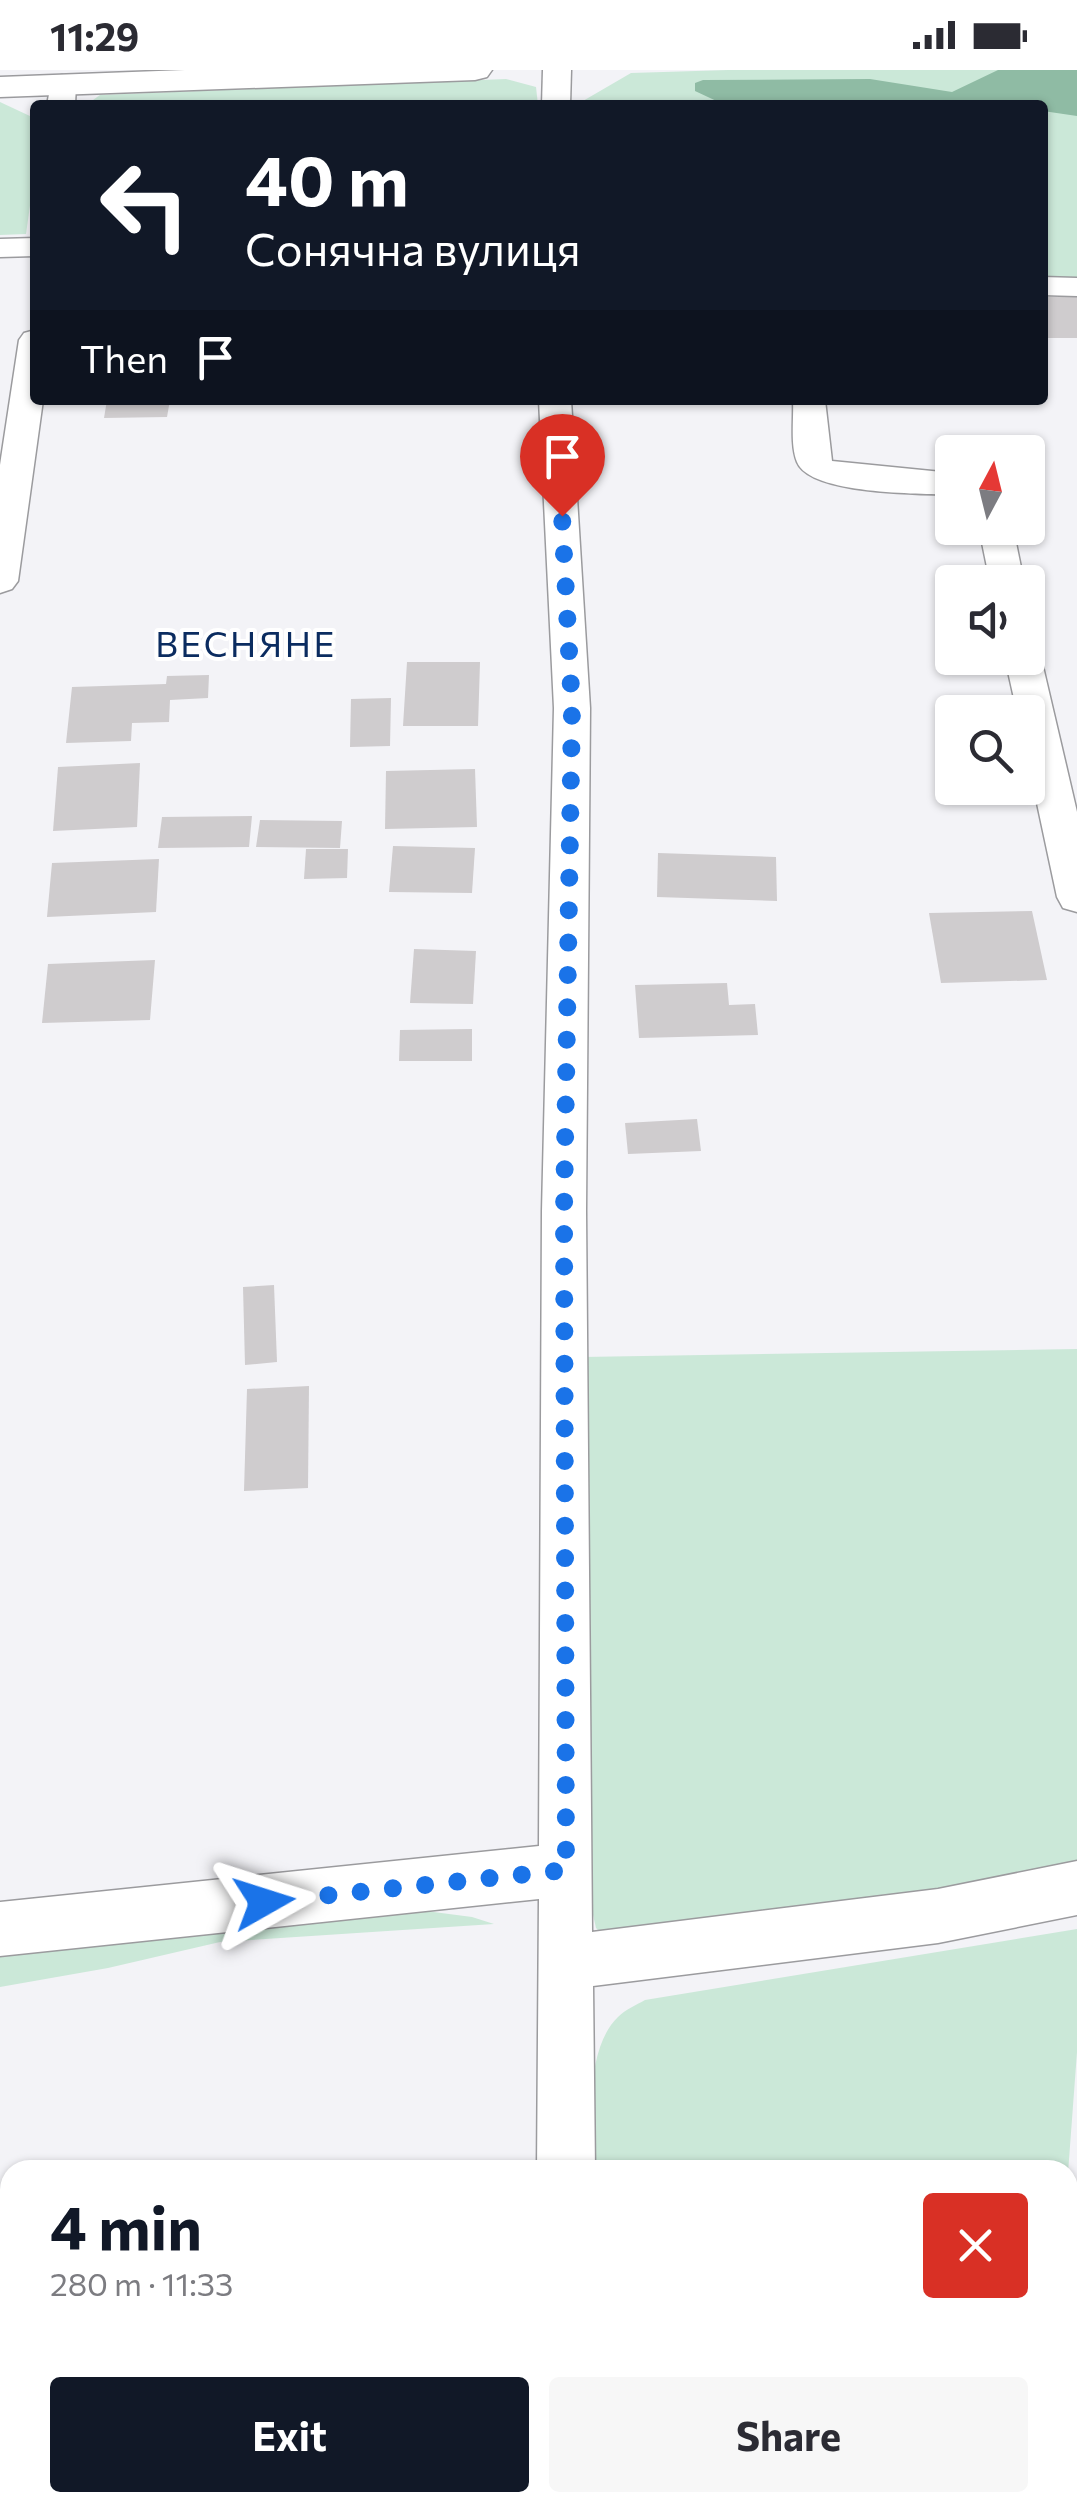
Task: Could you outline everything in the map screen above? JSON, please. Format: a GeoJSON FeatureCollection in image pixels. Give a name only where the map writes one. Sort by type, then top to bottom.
{"type":"FeatureCollection","features":[{"type":"Feature","properties":{"kind":"highway"},"geometry":{"type":"LineString","coordinates":[[0,87],[61,95],[475,70]]}},
{"type":"Feature","properties":{"kind":"street"},"geometry":{"type":"LineString","coordinates":[[556,100],[557,70]]}},
{"type":"Feature","properties":{"kind":"street"},"geometry":{"type":"LineString","coordinates":[[0,248],[30,248]]}},
{"type":"Feature","properties":{"kind":"street"},"geometry":{"type":"LineString","coordinates":[[1048,286],[1077,287]]}},
{"type":"Feature","properties":{"kind":"street"},"geometry":{"type":"LineString","coordinates":[[0,581],[6,484],[30,365]]}},
{"type":"Feature","properties":{"kind":"street"},"geometry":{"type":"LineString","coordinates":[[556,405],[572,708],[564,1211],[566,2160]]}},
{"type":"Feature","properties":{"kind":"street"},"geometry":{"type":"LineString","coordinates":[[809,405],[813,462],[820,469],[834,475],[935,483]]}},
{"type":"Feature","properties":{"kind":"street"},"geometry":{"type":"LineString","coordinates":[[1028,675],[1077,898]]}},
{"type":"Feature","properties":{"kind":"street"},"geometry":{"type":"LineString","coordinates":[[0,1929],[566,1870]]}},
{"type":"Feature","properties":{"kind":"street"},"geometry":{"type":"LineString","coordinates":[[567,1962],[938,1916],[1077,1888]]}},
{"type":"Feature","properties":{"kind":"green space"},"geometry":{"type":"Polygon","coordinates":[[[998,70],[1077,70],[1077,116],[1048,112],[1048,100],[714,100],[695,91],[695,83],[870,79],[952,92],[998,70]]]}},
{"type":"Feature","properties":{"kind":"green space"},"geometry":{"type":"Polygon","coordinates":[[[1077,70],[1077,283],[1048,283],[1048,100],[585,100],[631,73],[1077,70]]]}},
{"type":"Feature","properties":{"kind":"green space"},"geometry":{"type":"Polygon","coordinates":[[[506,79],[536,87],[537,100],[93,100],[100,95],[506,79]]]}},
{"type":"Feature","properties":{"kind":"green space"},"geometry":{"type":"Polygon","coordinates":[[[0,102],[30,116],[30,206],[26,234],[0,235],[0,102]]]}},
{"type":"Feature","properties":{"kind":"green space"},"geometry":{"type":"Polygon","coordinates":[[[1077,1349],[1077,1880],[605,1937],[596,1928],[589,1897],[582,1357],[1077,1349]]]}},
{"type":"Feature","properties":{"kind":"green space"},"geometry":{"type":"Polygon","coordinates":[[[426,1911],[494,1924],[220,1942],[108,1968],[0,1987],[0,1941],[426,1911]]]}},
{"type":"Feature","properties":{"kind":"green space"},"geometry":{"type":"Polygon","coordinates":[[[1077,1929],[1077,2052],[1069,2160],[589,2160],[592,2090],[600,2048],[618,2017],[645,2000],[1077,1929]]]}},
{"type":"Feature","properties":{"kind":"building"},"geometry":{"type":"Polygon","coordinates":[[[1048,297],[1077,297],[1077,338],[1048,338],[1048,297]]]}},
{"type":"Feature","properties":{"kind":"building"},"geometry":{"type":"Polygon","coordinates":[[[106,405],[169,405],[167,417],[104,418],[106,405]]]}},
{"type":"Feature","properties":{"kind":"building"},"geometry":{"type":"Polygon","coordinates":[[[407,662],[480,662],[478,726],[403,726],[407,662]]]}},
{"type":"Feature","properties":{"kind":"building"},"geometry":{"type":"Polygon","coordinates":[[[209,675],[208,698],[170,700],[169,722],[132,723],[131,741],[66,743],[72,687],[166,684],[167,676],[209,675]]]}},
{"type":"Feature","properties":{"kind":"building"},"geometry":{"type":"Polygon","coordinates":[[[391,698],[390,746],[350,747],[351,699],[391,698]]]}},
{"type":"Feature","properties":{"kind":"building"},"geometry":{"type":"Polygon","coordinates":[[[140,763],[137,827],[53,831],[58,767],[140,763]]]}},
{"type":"Feature","properties":{"kind":"building"},"geometry":{"type":"Polygon","coordinates":[[[475,769],[477,827],[385,829],[386,771],[475,769]]]}},
{"type":"Feature","properties":{"kind":"building"},"geometry":{"type":"Polygon","coordinates":[[[252,816],[249,847],[158,848],[162,817],[252,816]]]}},
{"type":"Feature","properties":{"kind":"building"},"geometry":{"type":"Polygon","coordinates":[[[260,820],[342,821],[340,848],[256,847],[260,820]]]}},
{"type":"Feature","properties":{"kind":"building"},"geometry":{"type":"Polygon","coordinates":[[[393,846],[475,848],[472,893],[389,892],[393,846]]]}},
{"type":"Feature","properties":{"kind":"building"},"geometry":{"type":"Polygon","coordinates":[[[306,849],[348,849],[347,878],[304,879],[306,849]]]}},
{"type":"Feature","properties":{"kind":"building"},"geometry":{"type":"Polygon","coordinates":[[[658,853],[776,857],[777,901],[657,897],[658,853]]]}},
{"type":"Feature","properties":{"kind":"building"},"geometry":{"type":"Polygon","coordinates":[[[159,859],[156,912],[47,917],[52,863],[159,859]]]}},
{"type":"Feature","properties":{"kind":"building"},"geometry":{"type":"Polygon","coordinates":[[[1032,911],[1047,980],[941,983],[929,913],[1032,911]]]}},
{"type":"Feature","properties":{"kind":"building"},"geometry":{"type":"Polygon","coordinates":[[[414,949],[476,951],[473,1004],[410,1003],[414,949]]]}},
{"type":"Feature","properties":{"kind":"building"},"geometry":{"type":"Polygon","coordinates":[[[155,960],[150,1020],[42,1023],[48,964],[155,960]]]}},
{"type":"Feature","properties":{"kind":"building"},"geometry":{"type":"Polygon","coordinates":[[[727,983],[729,1005],[755,1004],[758,1035],[639,1038],[635,985],[727,983]]]}},
{"type":"Feature","properties":{"kind":"building"},"geometry":{"type":"Polygon","coordinates":[[[472,1029],[472,1061],[399,1061],[400,1030],[472,1029]]]}},
{"type":"Feature","properties":{"kind":"building"},"geometry":{"type":"Polygon","coordinates":[[[697,1119],[701,1151],[628,1154],[625,1123],[697,1119]]]}},
{"type":"Feature","properties":{"kind":"building"},"geometry":{"type":"Polygon","coordinates":[[[274,1285],[277,1362],[245,1365],[243,1287],[274,1285]]]}},
{"type":"Feature","properties":{"kind":"building"},"geometry":{"type":"Polygon","coordinates":[[[309,1386],[308,1488],[244,1491],[247,1389],[309,1386]]]}},
{"type":"Feature","properties":{"kind":"district","name":"ВЕСНЯНЕ"},"geometry":{"type":"Point","coordinates":[246,645]}},
{"type":"Feature","properties":{"kind":"route"},"geometry":{"type":"LineString","coordinates":[[264,1902],[566,1870],[564,1211],[572,708],[562,516]]}}]}
